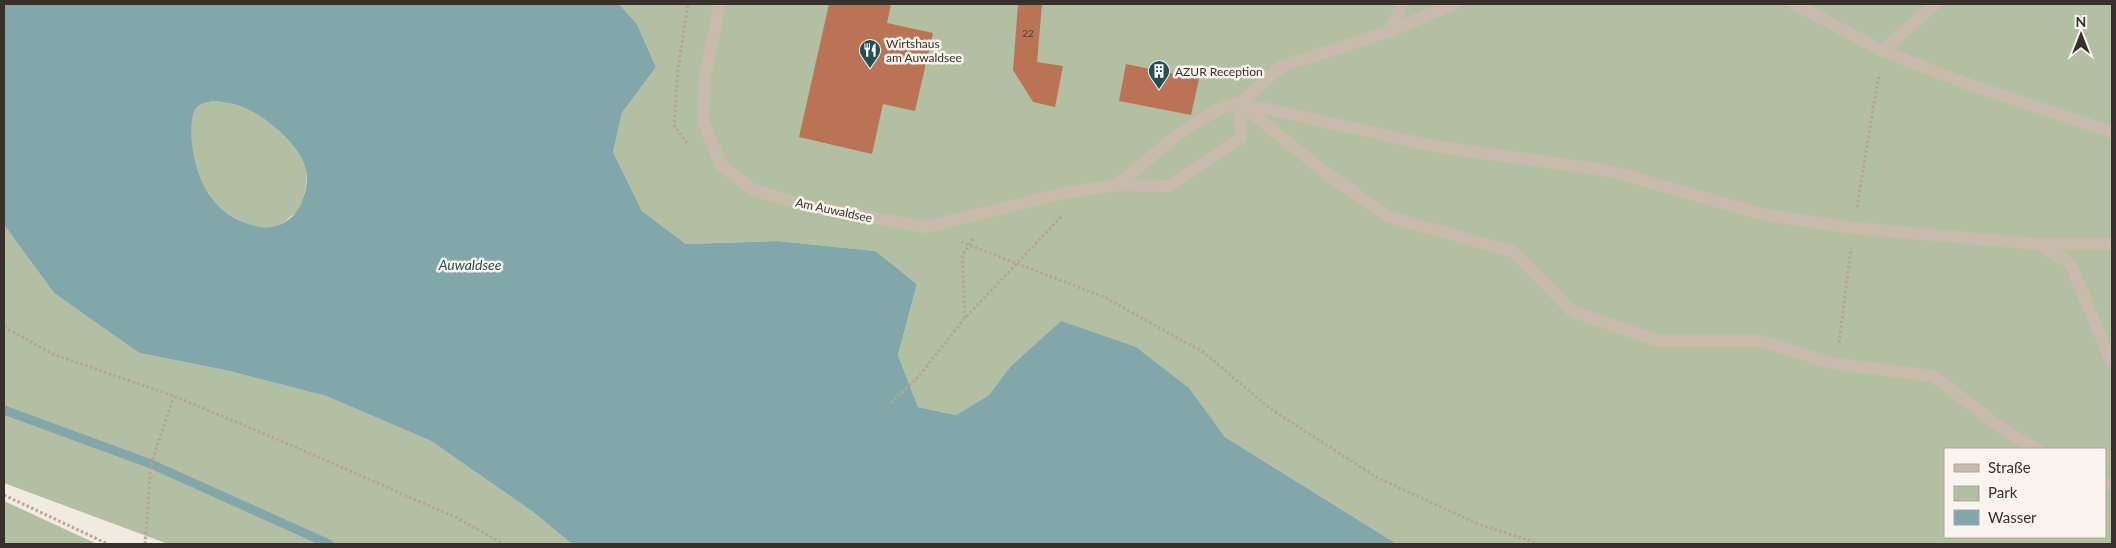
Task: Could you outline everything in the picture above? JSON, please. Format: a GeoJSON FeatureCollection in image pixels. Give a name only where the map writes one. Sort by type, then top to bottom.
{"type":"FeatureCollection","features":[{"type":"Feature","properties":{"kind":"street","name":"Am Auwaldsee"},"geometry":{"type":"LineString","coordinates":[[720,4],[705,76],[703,121],[721,165],[754,190],[813,207],[925,227],[1064,193],[1117,185],[1169,186],[1241,138],[1240,103]]}},
{"type":"Feature","properties":{"kind":"street"},"geometry":{"type":"LineString","coordinates":[[1390,31],[1402,4]]}},
{"type":"Feature","properties":{"kind":"street"},"geometry":{"type":"LineString","coordinates":[[1240,103],[1282,66],[1390,31],[1454,4]]}},
{"type":"Feature","properties":{"kind":"street"},"geometry":{"type":"LineString","coordinates":[[1795,4],[1882,51],[1971,85],[2112,132]]}},
{"type":"Feature","properties":{"kind":"street"},"geometry":{"type":"LineString","coordinates":[[1882,51],[1935,4]]}},
{"type":"Feature","properties":{"kind":"street"},"geometry":{"type":"LineString","coordinates":[[1240,103],[1322,170],[1387,216],[1514,252],[1572,311],[1658,341],[1760,341],[1836,364],[1933,376],[2011,435],[2036,448]]}},
{"type":"Feature","properties":{"kind":"street"},"geometry":{"type":"LineString","coordinates":[[1117,185],[1181,132],[1224,106],[1240,103],[1434,146],[1610,171],[1761,214],[1853,228],[2038,244],[2112,244]]}},
{"type":"Feature","properties":{"kind":"street"},"geometry":{"type":"LineString","coordinates":[[2038,244],[2070,263],[2112,363]]}},
{"type":"Feature","properties":{"kind":"path"},"geometry":{"type":"LineString","coordinates":[[1836,364],[1853,228],[1882,51]]}},
{"type":"Feature","properties":{"kind":"path"},"geometry":{"type":"LineString","coordinates":[[891,403],[918,377],[965,318],[1068,209],[1064,193]]}},
{"type":"Feature","properties":{"kind":"path"},"geometry":{"type":"LineString","coordinates":[[965,318],[962,255],[968,245],[999,209]]}},
{"type":"Feature","properties":{"kind":"path"},"geometry":{"type":"LineString","coordinates":[[960,241],[1017,265],[1104,297],[1203,352],[1272,410],[1378,478],[1478,524],[1540,544]]}},
{"type":"Feature","properties":{"kind":"path"},"geometry":{"type":"LineString","coordinates":[[4,327],[56,356],[174,396],[457,518],[504,544]]}},
{"type":"Feature","properties":{"kind":"path"},"geometry":{"type":"LineString","coordinates":[[145,544],[151,464],[174,396]]}},
{"type":"Feature","properties":{"kind":"path"},"geometry":{"type":"LineString","coordinates":[[4,495],[108,544]]}},
{"type":"Feature","properties":{"kind":"green space"},"geometry":{"type":"Polygon","coordinates":[[[619,4],[2112,4],[2112,544],[1397,544],[1225,437],[1190,389],[1009,368],[989,395],[956,415],[918,407],[898,355],[917,284],[874,251],[778,241],[686,244],[642,211],[613,152],[622,113],[656,67],[637,24],[619,4]]]}},
{"type":"Feature","properties":{"kind":"green space"},"geometry":{"type":"Polygon","coordinates":[[[215,101],[237,105],[269,122],[289,141],[303,161],[306,180],[302,206],[279,225],[272,228],[261,228],[224,212],[214,203],[202,184],[193,159],[190,132],[191,120],[199,106],[215,101]]]}},
{"type":"Feature","properties":{"kind":"green space"},"geometry":{"type":"Polygon","coordinates":[[[4,225],[54,293],[139,353],[229,371],[326,396],[431,441],[533,512],[572,544],[168,544],[4,483],[4,225]]]}},
{"type":"Feature","properties":{"kind":"green space"},"geometry":{"type":"Polygon","coordinates":[[[4,501],[97,544],[4,544],[4,501]]]}},
{"type":"Feature","properties":{"kind":"water","name":"Auwaldsee"},"geometry":{"type":"Polygon","coordinates":[[[4,4],[619,4],[637,24],[656,67],[622,113],[613,152],[642,211],[686,244],[778,241],[875,251],[917,284],[898,355],[918,407],[956,415],[989,395],[1009,368],[1061,321],[1136,347],[1190,389],[1225,437],[1397,544],[572,544],[533,512],[431,441],[326,396],[229,371],[139,353],[54,293],[4,225],[4,4]],[[215,101],[201,104],[195,110],[191,131],[197,169],[207,192],[223,211],[246,223],[265,228],[283,223],[296,213],[305,192],[307,181],[303,161],[289,141],[269,122],[247,109],[234,104],[215,101]]]}},
{"type":"Feature","properties":{"kind":"building","name":"Wirtshaus am Auwaldsee"},"geometry":{"type":"Polygon","coordinates":[[[829,4],[891,4],[887,23],[933,33],[915,111],[883,104],[872,154],[799,137],[829,4]]]}},
{"type":"Feature","properties":{"kind":"building"},"geometry":{"type":"Polygon","coordinates":[[[1018,4],[1042,4],[1037,62],[1063,66],[1055,107],[1033,102],[1013,70],[1018,4]]]}},
{"type":"Feature","properties":{"kind":"building","name":"AZUR Reception"},"geometry":{"type":"Polygon","coordinates":[[[1126,64],[1199,79],[1191,115],[1119,101],[1126,64]]]}},
{"type":"Feature","properties":{"kind":"waterway"},"geometry":{"type":"LineString","coordinates":[[4,410],[151,464],[329,544]]}},
{"type":"Feature","properties":{"kind":"place","name":"Wirtshaus am Auwaldsee"},"geometry":{"type":"Point","coordinates":[870,69]}},
{"type":"Feature","properties":{"kind":"place","name":"AZUR Reception"},"geometry":{"type":"Point","coordinates":[1159,90]}}]}
